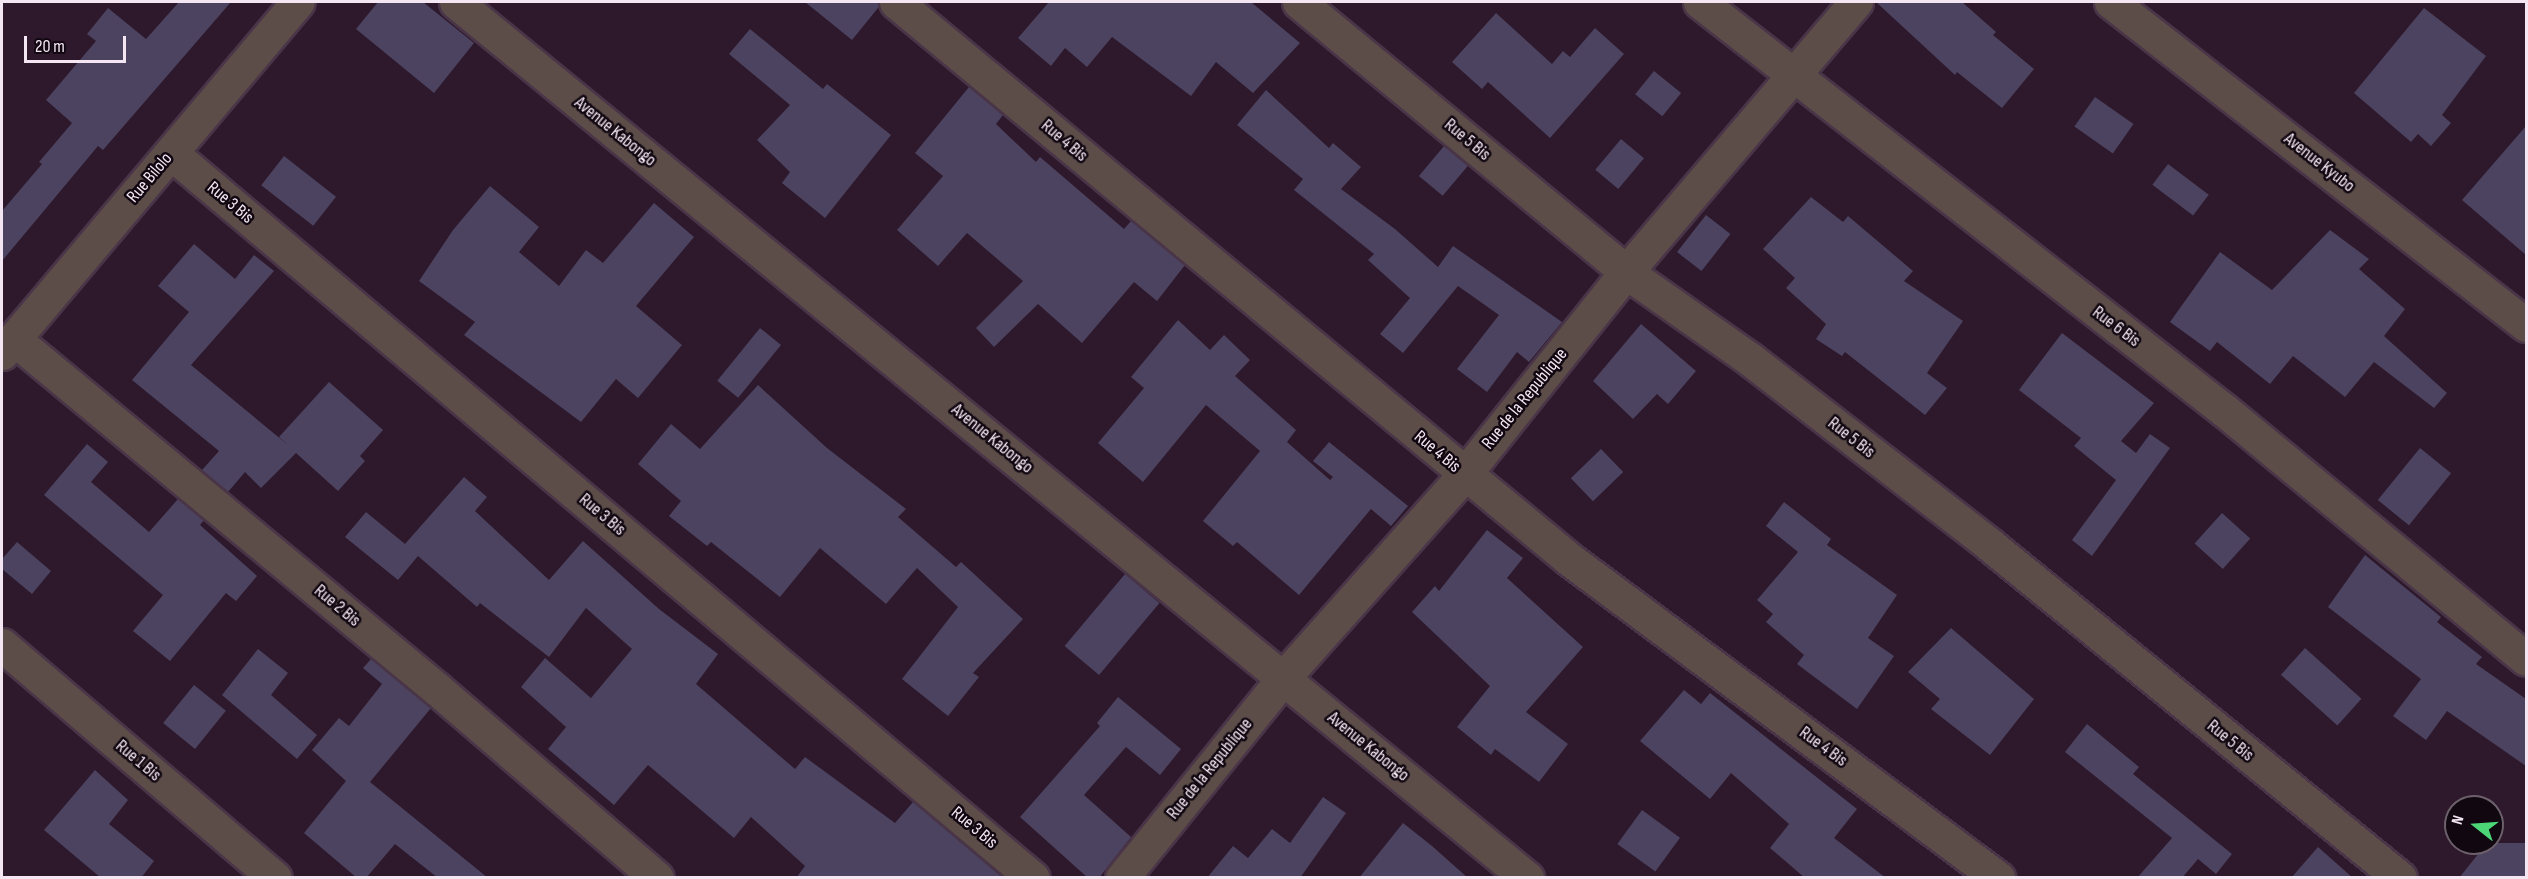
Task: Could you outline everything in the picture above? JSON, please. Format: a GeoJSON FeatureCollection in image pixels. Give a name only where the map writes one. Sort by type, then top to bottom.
{"type":"FeatureCollection","features":[{"type":"Feature","properties":{"kind":"street","name":"Rue Bilolo"},"geometry":{"type":"LineString","coordinates":[[8,346],[298,2]]}},
{"type":"Feature","properties":{"kind":"street","name":"Avenue Kabongo"},"geometry":{"type":"LineString","coordinates":[[456,2],[1527,878]]}},
{"type":"Feature","properties":{"kind":"street","name":"Rue 4 Bis"},"geometry":{"type":"LineString","coordinates":[[896,2],[1464,475],[1569,559],[1998,878]]}},
{"type":"Feature","properties":{"kind":"street","name":"Rue 5 Bis"},"geometry":{"type":"LineString","coordinates":[[1299,2],[1626,272],[1751,360],[1981,538],[2400,878]]}},
{"type":"Feature","properties":{"kind":"street","name":"Rue 6 Bis"},"geometry":{"type":"LineString","coordinates":[[1700,2],[1793,77],[2224,410],[2526,659]]}},
{"type":"Feature","properties":{"kind":"street","name":"Rue de la Republique"},"geometry":{"type":"LineString","coordinates":[[1122,878],[1284,677],[1464,475],[1626,272],[1856,2]]}},
{"type":"Feature","properties":{"kind":"street","name":"Avenue Kyubo"},"geometry":{"type":"LineString","coordinates":[[2111,2],[2526,325]]}},
{"type":"Feature","properties":{"kind":"street","name":"Rue 3 Bis"},"geometry":{"type":"LineString","coordinates":[[171,153],[1033,878]]}},
{"type":"Feature","properties":{"kind":"street","name":"Rue 2 Bis"},"geometry":{"type":"LineString","coordinates":[[8,346],[437,689],[657,878]]}},
{"type":"Feature","properties":{"kind":"street","name":"Rue 1 Bis"},"geometry":{"type":"LineString","coordinates":[[2,645],[275,878]]}},
{"type":"Feature","properties":{"kind":"building"},"geometry":{"type":"Polygon","coordinates":[[[179,2],[231,2],[103,150],[98,146],[2,261],[2,211],[42,164],[39,162],[72,123],[46,100],[96,41],[87,34],[108,8],[146,39],[179,2]]]}},
{"type":"Feature","properties":{"kind":"building"},"geometry":{"type":"Polygon","coordinates":[[[378,2],[423,2],[474,43],[434,93],[356,29],[378,2]]]}},
{"type":"Feature","properties":{"kind":"building"},"geometry":{"type":"Polygon","coordinates":[[[805,2],[878,2],[878,8],[852,40],[805,2]]]}},
{"type":"Feature","properties":{"kind":"building"},"geometry":{"type":"Polygon","coordinates":[[[1049,2],[1251,2],[1300,43],[1253,93],[1216,62],[1191,96],[1112,37],[1087,67],[1065,48],[1051,66],[1018,38],[1049,2]]]}},
{"type":"Feature","properties":{"kind":"building"},"geometry":{"type":"Polygon","coordinates":[[[1876,2],[1962,2],[1996,32],[1993,35],[2034,69],[2002,108],[1957,72],[1955,75],[1876,2]]]}},
{"type":"Feature","properties":{"kind":"building"},"geometry":{"type":"Polygon","coordinates":[[[2424,8],[2486,56],[2442,115],[2451,123],[2431,146],[2418,134],[2411,142],[2354,93],[2424,8]]]}},
{"type":"Feature","properties":{"kind":"building"},"geometry":{"type":"Polygon","coordinates":[[[1496,13],[1552,64],[1563,51],[1570,57],[1595,28],[1624,54],[1550,138],[1488,82],[1482,89],[1452,62],[1496,13]]]}},
{"type":"Feature","properties":{"kind":"building"},"geometry":{"type":"Polygon","coordinates":[[[750,29],[823,89],[827,84],[891,135],[825,218],[782,183],[790,172],[757,140],[790,105],[729,54],[750,29]]]}},
{"type":"Feature","properties":{"kind":"building"},"geometry":{"type":"Polygon","coordinates":[[[1654,71],[1681,93],[1662,116],[1635,94],[1654,71]]]}},
{"type":"Feature","properties":{"kind":"building"},"geometry":{"type":"Polygon","coordinates":[[[969,87],[1003,115],[996,124],[1036,162],[1040,157],[1124,229],[1131,221],[1185,265],[1157,301],[1134,282],[1082,343],[1038,304],[994,347],[976,328],[1023,281],[967,233],[938,266],[897,230],[943,176],[915,153],[969,87]]]}},
{"type":"Feature","properties":{"kind":"building"},"geometry":{"type":"Polygon","coordinates":[[[1266,90],[1329,148],[1333,143],[1361,167],[1341,189],[1395,229],[1438,267],[1453,246],[1562,322],[1529,362],[1517,352],[1487,392],[1457,369],[1499,315],[1458,286],[1403,353],[1380,334],[1410,298],[1368,260],[1374,254],[1294,190],[1303,179],[1237,125],[1266,90]]]}},
{"type":"Feature","properties":{"kind":"building"},"geometry":{"type":"Polygon","coordinates":[[[2095,97],[2134,124],[2113,153],[2074,126],[2095,97]]]}},
{"type":"Feature","properties":{"kind":"building"},"geometry":{"type":"Polygon","coordinates":[[[2526,126],[2526,255],[2462,200],[2526,126]]]}},
{"type":"Feature","properties":{"kind":"building"},"geometry":{"type":"Polygon","coordinates":[[[1621,139],[1644,158],[1618,189],[1595,170],[1621,139]]]}},
{"type":"Feature","properties":{"kind":"building"},"geometry":{"type":"Polygon","coordinates":[[[1444,146],[1468,166],[1443,196],[1419,176],[1444,146]]]}},
{"type":"Feature","properties":{"kind":"building"},"geometry":{"type":"Polygon","coordinates":[[[284,156],[336,197],[313,226],[261,185],[284,156]]]}},
{"type":"Feature","properties":{"kind":"building"},"geometry":{"type":"Polygon","coordinates":[[[2168,164],[2209,195],[2193,215],[2152,185],[2168,164]]]}},
{"type":"Feature","properties":{"kind":"building"},"geometry":{"type":"Polygon","coordinates":[[[490,186],[539,227],[519,252],[559,286],[586,250],[603,263],[654,203],[694,237],[636,306],[682,345],[638,398],[616,379],[581,422],[464,335],[475,322],[419,281],[453,230],[490,186]]]}},
{"type":"Feature","properties":{"kind":"building"},"geometry":{"type":"Polygon","coordinates":[[[1811,197],[1843,222],[1848,216],[1913,271],[1904,281],[1963,321],[1927,373],[1947,388],[1925,415],[1845,352],[1842,356],[1816,339],[1826,324],[1786,288],[1795,278],[1763,249],[1811,197]]]}},
{"type":"Feature","properties":{"kind":"building"},"geometry":{"type":"Polygon","coordinates":[[[1706,215],[1730,234],[1701,271],[1677,252],[1706,215]]]}},
{"type":"Feature","properties":{"kind":"building"},"geometry":{"type":"Polygon","coordinates":[[[2330,230],[2369,259],[2359,269],[2405,309],[2384,336],[2447,393],[2434,408],[2374,362],[2345,397],[2293,356],[2270,384],[2217,342],[2210,351],[2170,322],[2220,252],[2272,290],[2330,230]]]}},
{"type":"Feature","properties":{"kind":"building"},"geometry":{"type":"Polygon","coordinates":[[[194,244],[235,279],[254,255],[274,271],[191,365],[288,445],[279,437],[329,382],[383,430],[360,456],[365,461],[338,491],[296,453],[261,488],[245,472],[228,492],[202,470],[219,451],[132,380],[189,312],[158,286],[194,244]]]}},
{"type":"Feature","properties":{"kind":"building"},"geometry":{"type":"Polygon","coordinates":[[[1178,320],[1210,350],[1224,335],[1250,360],[1235,376],[1296,430],[1287,442],[1330,480],[1333,477],[1313,461],[1329,442],[1408,506],[1391,526],[1371,509],[1299,595],[1237,542],[1233,546],[1203,521],[1260,451],[1206,405],[1143,482],[1098,443],[1144,388],[1131,377],[1178,320]]]}},
{"type":"Feature","properties":{"kind":"building"},"geometry":{"type":"Polygon","coordinates":[[[1641,324],[1696,371],[1668,404],[1657,394],[1633,419],[1593,381],[1641,324]]]}},
{"type":"Feature","properties":{"kind":"building"},"geometry":{"type":"Polygon","coordinates":[[[760,328],[781,345],[738,398],[717,381],[760,328]]]}},
{"type":"Feature","properties":{"kind":"building"},"geometry":{"type":"Polygon","coordinates":[[[2062,333],[2154,403],[2121,441],[2136,453],[2150,434],[2170,448],[2092,556],[2072,540],[2116,480],[2074,446],[2081,438],[2019,390],[2062,333]]]}},
{"type":"Feature","properties":{"kind":"building"},"geometry":{"type":"Polygon","coordinates":[[[758,385],[827,448],[906,509],[898,517],[956,567],[961,562],[1023,619],[973,673],[979,677],[948,716],[902,679],[958,607],[917,568],[886,604],[820,548],[780,597],[711,542],[707,546],[669,516],[681,501],[638,464],[671,424],[700,449],[758,385]]]}},
{"type":"Feature","properties":{"kind":"building"},"geometry":{"type":"Polygon","coordinates":[[[87,444],[108,462],[91,482],[149,532],[178,499],[204,520],[200,525],[257,576],[236,601],[226,593],[170,661],[133,631],[163,595],[44,495],[87,444]]]}},
{"type":"Feature","properties":{"kind":"building"},"geometry":{"type":"Polygon","coordinates":[[[2420,448],[2451,473],[2409,525],[2378,500],[2420,448]]]}},
{"type":"Feature","properties":{"kind":"building"},"geometry":{"type":"Polygon","coordinates":[[[1601,449],[1623,472],[1593,501],[1571,478],[1601,449]]]}},
{"type":"Feature","properties":{"kind":"building"},"geometry":{"type":"Polygon","coordinates":[[[464,477],[487,497],[475,511],[549,580],[583,541],[659,609],[718,654],[696,684],[795,769],[805,757],[895,823],[913,802],[1003,878],[796,878],[805,866],[751,817],[734,838],[648,765],[614,805],[548,749],[566,727],[521,687],[545,658],[591,698],[632,649],[586,608],[549,657],[480,603],[477,607],[418,556],[398,580],[345,537],[366,512],[405,544],[464,477]]]}},
{"type":"Feature","properties":{"kind":"building"},"geometry":{"type":"Polygon","coordinates":[[[1784,502],[1831,539],[1827,545],[1897,595],[1868,638],[1894,656],[1857,709],[1797,664],[1804,655],[1766,622],[1773,614],[1757,600],[1798,552],[1766,526],[1784,502]]]}},
{"type":"Feature","properties":{"kind":"building"},"geometry":{"type":"Polygon","coordinates":[[[2222,513],[2250,538],[2223,569],[2195,543],[2222,513]]]}},
{"type":"Feature","properties":{"kind":"building"},"geometry":{"type":"Polygon","coordinates":[[[1487,530],[1523,558],[1507,578],[1583,647],[1526,712],[1568,744],[1539,782],[1495,749],[1491,755],[1457,727],[1490,686],[1412,612],[1435,586],[1439,591],[1487,530]]]}},
{"type":"Feature","properties":{"kind":"building"},"geometry":{"type":"Polygon","coordinates":[[[17,542],[51,571],[32,594],[2,569],[2,559],[17,542]]]}},
{"type":"Feature","properties":{"kind":"building"},"geometry":{"type":"Polygon","coordinates":[[[2365,555],[2441,617],[2437,622],[2482,657],[2476,664],[2526,699],[2526,766],[2447,711],[2426,740],[2393,716],[2421,679],[2328,607],[2365,555]]]}},
{"type":"Feature","properties":{"kind":"building"},"geometry":{"type":"Polygon","coordinates":[[[1125,574],[1159,603],[1099,675],[1065,646],[1125,574]]]}},
{"type":"Feature","properties":{"kind":"building"},"geometry":{"type":"Polygon","coordinates":[[[1951,628],[2034,699],[1990,755],[1931,709],[1940,699],[1908,672],[1951,628]]]}},
{"type":"Feature","properties":{"kind":"building"},"geometry":{"type":"Polygon","coordinates":[[[2305,648],[2361,699],[2337,726],[2281,675],[2305,648]]]}},
{"type":"Feature","properties":{"kind":"building"},"geometry":{"type":"Polygon","coordinates":[[[258,649],[288,673],[271,695],[317,735],[297,759],[222,695],[258,649]]]}},
{"type":"Feature","properties":{"kind":"building"},"geometry":{"type":"Polygon","coordinates":[[[371,659],[431,708],[370,782],[488,878],[438,878],[395,844],[366,878],[357,878],[304,833],[346,781],[312,750],[339,718],[349,726],[382,684],[363,668],[371,659]]]}},
{"type":"Feature","properties":{"kind":"building"},"geometry":{"type":"Polygon","coordinates":[[[194,685],[226,711],[195,749],[163,723],[194,685]]]}},
{"type":"Feature","properties":{"kind":"building"},"geometry":{"type":"Polygon","coordinates":[[[1684,690],[1701,704],[1710,693],[1857,809],[1834,838],[1886,878],[1805,878],[1770,848],[1789,824],[1731,773],[1710,799],[1640,741],[1684,690]]]}},
{"type":"Feature","properties":{"kind":"building"},"geometry":{"type":"Polygon","coordinates":[[[1118,697],[1181,749],[1160,775],[1126,747],[1084,795],[1131,837],[1099,878],[1088,878],[1020,817],[1100,726],[1097,723],[1118,697]]]}},
{"type":"Feature","properties":{"kind":"building"},"geometry":{"type":"Polygon","coordinates":[[[2087,724],[2139,767],[2133,774],[2232,854],[2216,874],[2198,859],[2182,878],[2137,878],[2172,838],[2065,752],[2087,724]]]}},
{"type":"Feature","properties":{"kind":"building"},"geometry":{"type":"Polygon","coordinates":[[[95,770],[128,800],[109,824],[154,861],[141,878],[101,878],[44,830],[95,770]]]}},
{"type":"Feature","properties":{"kind":"building"},"geometry":{"type":"Polygon","coordinates":[[[1323,797],[1346,813],[1300,878],[1207,878],[1233,846],[1248,858],[1272,829],[1290,843],[1323,797]]]}},
{"type":"Feature","properties":{"kind":"building"},"geometry":{"type":"Polygon","coordinates":[[[1642,810],[1680,838],[1655,872],[1617,844],[1642,810]]]}},
{"type":"Feature","properties":{"kind":"building"},"geometry":{"type":"Polygon","coordinates":[[[1403,823],[1432,846],[1468,878],[1359,878],[1403,823]]]}},
{"type":"Feature","properties":{"kind":"building"},"geometry":{"type":"Polygon","coordinates":[[[2504,843],[2526,843],[2526,878],[2459,878],[2477,855],[2504,855],[2504,843]]]}},
{"type":"Feature","properties":{"kind":"building"},"geometry":{"type":"Polygon","coordinates":[[[2318,847],[2353,878],[2291,878],[2318,847]]]}}]}
